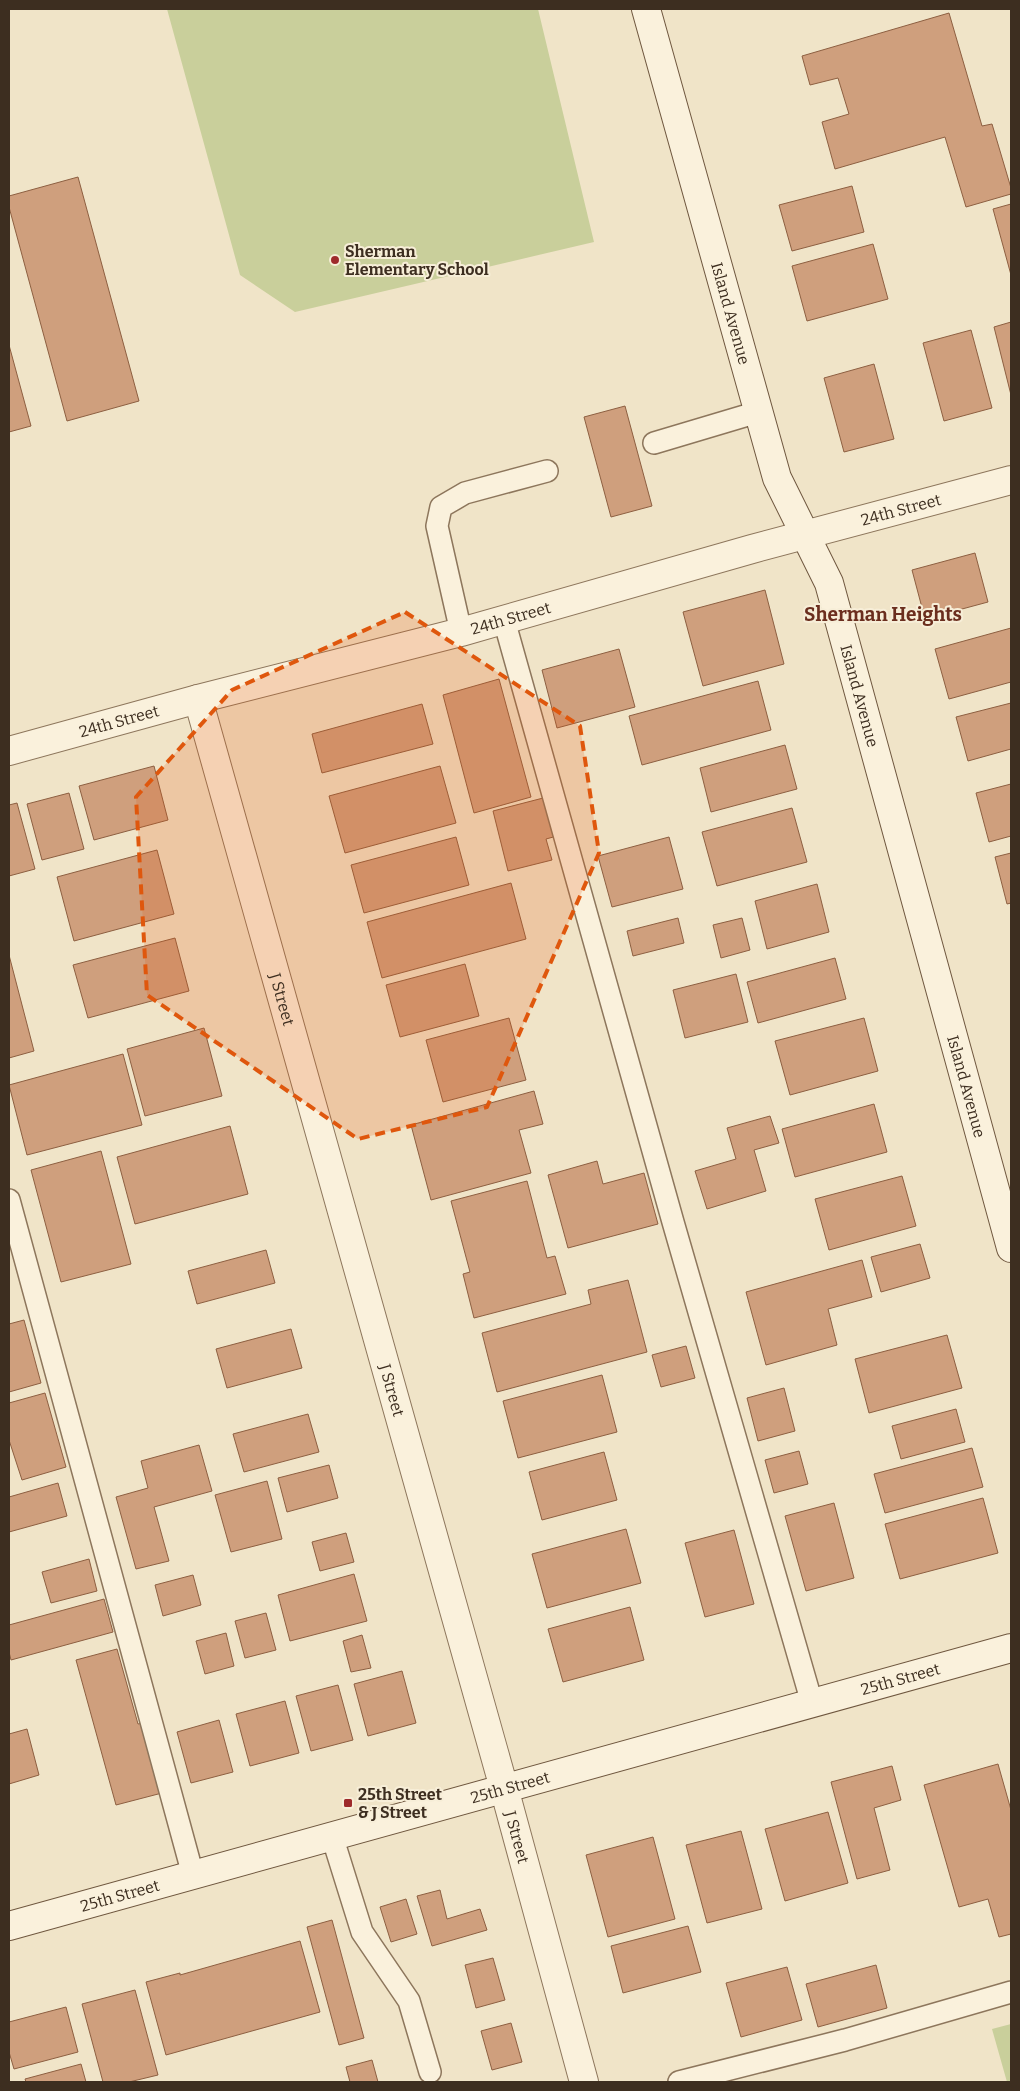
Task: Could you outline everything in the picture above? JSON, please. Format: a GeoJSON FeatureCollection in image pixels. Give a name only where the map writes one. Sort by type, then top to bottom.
{"type":"FeatureCollection","features":[{"type":"Feature","properties":{"kind":"street","name":"Island Avenue"},"geometry":{"type":"LineString","coordinates":[[646,9],[777,478],[829,584],[1011,1248]]}},
{"type":"Feature","properties":{"kind":"street","name":"24th Street"},"geometry":{"type":"LineString","coordinates":[[9,751],[198,699],[461,632],[804,534],[1011,480]]}},
{"type":"Feature","properties":{"kind":"street","name":"J Street"},"geometry":{"type":"LineString","coordinates":[[198,699],[504,1788],[584,2082]]}},
{"type":"Feature","properties":{"kind":"street","name":"25th Street"},"geometry":{"type":"LineString","coordinates":[[9,1926],[1011,1648]]}},
{"type":"Feature","properties":{"kind":"lane"},"geometry":{"type":"LineString","coordinates":[[654,443],[758,412]]}},
{"type":"Feature","properties":{"kind":"lane"},"geometry":{"type":"LineString","coordinates":[[461,632],[437,526],[441,507],[465,493],[547,471]]}},
{"type":"Feature","properties":{"kind":"lane"},"geometry":{"type":"LineString","coordinates":[[504,620],[676,1231],[812,1703]]}},
{"type":"Feature","properties":{"kind":"lane"},"geometry":{"type":"LineString","coordinates":[[9,1200],[193,1874]]}},
{"type":"Feature","properties":{"kind":"lane"},"geometry":{"type":"LineString","coordinates":[[332,1836],[362,1932],[408,2000],[430,2072]]}},
{"type":"Feature","properties":{"kind":"lane"},"geometry":{"type":"LineString","coordinates":[[680,2082],[845,2040],[1011,1992]]}},
{"type":"Feature","properties":{"kind":"highlighted area"},"geometry":{"type":"Polygon","coordinates":[[[405,612],[580,726],[599,853],[487,1107],[358,1139],[147,995],[136,797],[232,690],[405,612]]]}},
{"type":"Feature","properties":{"kind":"green space"},"geometry":{"type":"Polygon","coordinates":[[[167,9],[538,9],[594,242],[295,312],[240,275],[167,9]]]}},
{"type":"Feature","properties":{"kind":"green space"},"geometry":{"type":"Polygon","coordinates":[[[1011,2024],[1011,2082],[1007,2082],[992,2029],[1011,2024]]]}},
{"type":"Feature","properties":{"kind":"building"},"geometry":{"type":"Polygon","coordinates":[[[949,13],[982,126],[992,124],[1011,188],[1011,194],[966,207],[945,137],[835,169],[822,122],[849,114],[838,78],[810,85],[802,56],[949,13]]]}},
{"type":"Feature","properties":{"kind":"building"},"geometry":{"type":"Polygon","coordinates":[[[78,177],[139,401],[67,421],[9,207],[9,196],[78,177]]]}},
{"type":"Feature","properties":{"kind":"building"},"geometry":{"type":"Polygon","coordinates":[[[852,186],[864,232],[792,251],[779,205],[852,186]]]}},
{"type":"Feature","properties":{"kind":"building"},"geometry":{"type":"Polygon","coordinates":[[[1011,204],[1011,275],[993,209],[1011,204]]]}},
{"type":"Feature","properties":{"kind":"building"},"geometry":{"type":"Polygon","coordinates":[[[873,244],[888,299],[807,321],[792,266],[873,244]]]}},
{"type":"Feature","properties":{"kind":"building"},"geometry":{"type":"Polygon","coordinates":[[[1011,322],[1011,395],[994,327],[1011,322]]]}},
{"type":"Feature","properties":{"kind":"building"},"geometry":{"type":"Polygon","coordinates":[[[971,330],[992,408],[944,421],[923,343],[971,330]]]}},
{"type":"Feature","properties":{"kind":"building"},"geometry":{"type":"Polygon","coordinates":[[[9,345],[31,426],[9,432],[9,345]]]}},
{"type":"Feature","properties":{"kind":"building"},"geometry":{"type":"Polygon","coordinates":[[[874,364],[894,439],[844,452],[824,378],[874,364]]]}},
{"type":"Feature","properties":{"kind":"building"},"geometry":{"type":"Polygon","coordinates":[[[625,406],[652,506],[611,517],[584,417],[625,406]]]}},
{"type":"Feature","properties":{"kind":"building"},"geometry":{"type":"Polygon","coordinates":[[[975,553],[988,602],[925,619],[912,570],[975,553]]]}},
{"type":"Feature","properties":{"kind":"building"},"geometry":{"type":"Polygon","coordinates":[[[765,590],[784,664],[703,686],[683,612],[765,590]]]}},
{"type":"Feature","properties":{"kind":"building"},"geometry":{"type":"Polygon","coordinates":[[[1011,628],[1011,682],[949,699],[935,649],[1011,628]]]}},
{"type":"Feature","properties":{"kind":"building"},"geometry":{"type":"Polygon","coordinates":[[[619,649],[635,707],[557,728],[542,670],[619,649]]]}},
{"type":"Feature","properties":{"kind":"building"},"geometry":{"type":"Polygon","coordinates":[[[499,679],[531,797],[474,813],[443,695],[499,679]]]}},
{"type":"Feature","properties":{"kind":"building"},"geometry":{"type":"Polygon","coordinates":[[[758,681],[771,730],[642,765],[629,716],[758,681]]]}},
{"type":"Feature","properties":{"kind":"building"},"geometry":{"type":"Polygon","coordinates":[[[1011,703],[1011,749],[968,761],[956,717],[1011,703]]]}},
{"type":"Feature","properties":{"kind":"building"},"geometry":{"type":"Polygon","coordinates":[[[422,704],[433,744],[322,773],[312,734],[422,704]]]}},
{"type":"Feature","properties":{"kind":"building"},"geometry":{"type":"Polygon","coordinates":[[[785,745],[797,789],[711,812],[700,768],[785,745]]]}},
{"type":"Feature","properties":{"kind":"building"},"geometry":{"type":"Polygon","coordinates":[[[154,766],[168,820],[94,840],[79,786],[154,766]]]}},
{"type":"Feature","properties":{"kind":"building"},"geometry":{"type":"Polygon","coordinates":[[[440,766],[456,823],[345,853],[329,796],[440,766]]]}},
{"type":"Feature","properties":{"kind":"building"},"geometry":{"type":"Polygon","coordinates":[[[1011,784],[1011,836],[989,842],[976,793],[1011,784]]]}},
{"type":"Feature","properties":{"kind":"building"},"geometry":{"type":"Polygon","coordinates":[[[69,793],[84,849],[42,860],[27,804],[69,793]]]}},
{"type":"Feature","properties":{"kind":"building"},"geometry":{"type":"Polygon","coordinates":[[[547,797],[557,836],[546,839],[552,860],[508,871],[493,811],[547,797]]]}},
{"type":"Feature","properties":{"kind":"building"},"geometry":{"type":"Polygon","coordinates":[[[17,803],[35,869],[9,876],[9,805],[17,803]]]}},
{"type":"Feature","properties":{"kind":"building"},"geometry":{"type":"Polygon","coordinates":[[[792,808],[807,862],[717,886],[702,832],[792,808]]]}},
{"type":"Feature","properties":{"kind":"building"},"geometry":{"type":"Polygon","coordinates":[[[456,837],[469,885],[364,913],[351,865],[456,837]]]}},
{"type":"Feature","properties":{"kind":"building"},"geometry":{"type":"Polygon","coordinates":[[[669,837],[683,889],[612,907],[598,856],[669,837]]]}},
{"type":"Feature","properties":{"kind":"building"},"geometry":{"type":"Polygon","coordinates":[[[157,850],[174,914],[74,941],[57,877],[157,850]]]}},
{"type":"Feature","properties":{"kind":"building"},"geometry":{"type":"Polygon","coordinates":[[[1011,853],[1011,903],[1007,904],[995,857],[1011,853]]]}},
{"type":"Feature","properties":{"kind":"building"},"geometry":{"type":"Polygon","coordinates":[[[511,883],[526,939],[382,978],[367,922],[511,883]]]}},
{"type":"Feature","properties":{"kind":"building"},"geometry":{"type":"Polygon","coordinates":[[[817,884],[829,932],[767,949],[755,901],[817,884]]]}},
{"type":"Feature","properties":{"kind":"building"},"geometry":{"type":"Polygon","coordinates":[[[678,918],[684,943],[633,956],[627,931],[678,918]]]}},
{"type":"Feature","properties":{"kind":"building"},"geometry":{"type":"Polygon","coordinates":[[[742,918],[750,950],[721,958],[713,925],[742,918]]]}},
{"type":"Feature","properties":{"kind":"building"},"geometry":{"type":"Polygon","coordinates":[[[175,938],[189,991],[88,1018],[73,965],[175,938]]]}},
{"type":"Feature","properties":{"kind":"building"},"geometry":{"type":"Polygon","coordinates":[[[9,955],[34,1051],[9,1058],[9,955]]]}},
{"type":"Feature","properties":{"kind":"building"},"geometry":{"type":"Polygon","coordinates":[[[835,958],[846,999],[758,1023],[747,982],[835,958]]]}},
{"type":"Feature","properties":{"kind":"building"},"geometry":{"type":"Polygon","coordinates":[[[465,964],[479,1016],[400,1037],[386,985],[465,964]]]}},
{"type":"Feature","properties":{"kind":"building"},"geometry":{"type":"Polygon","coordinates":[[[736,974],[748,1022],[685,1038],[673,990],[736,974]]]}},
{"type":"Feature","properties":{"kind":"building"},"geometry":{"type":"Polygon","coordinates":[[[509,1018],[526,1080],[443,1102],[426,1040],[509,1018]]]}},
{"type":"Feature","properties":{"kind":"building"},"geometry":{"type":"Polygon","coordinates":[[[864,1018],[878,1071],[790,1095],[775,1041],[864,1018]]]}},
{"type":"Feature","properties":{"kind":"building"},"geometry":{"type":"Polygon","coordinates":[[[204,1028],[222,1096],[145,1116],[127,1049],[204,1028]]]}},
{"type":"Feature","properties":{"kind":"building"},"geometry":{"type":"Polygon","coordinates":[[[123,1054],[142,1125],[27,1155],[9,1085],[123,1054]]]}},
{"type":"Feature","properties":{"kind":"building"},"geometry":{"type":"Polygon","coordinates":[[[534,1091],[543,1124],[519,1130],[531,1173],[431,1200],[411,1125],[534,1091]]]}},
{"type":"Feature","properties":{"kind":"building"},"geometry":{"type":"Polygon","coordinates":[[[874,1104],[887,1152],[795,1177],[782,1129],[874,1104]]]}},
{"type":"Feature","properties":{"kind":"building"},"geometry":{"type":"Polygon","coordinates":[[[770,1116],[779,1143],[754,1150],[766,1191],[707,1209],[695,1171],[736,1159],[727,1128],[770,1116]]]}},
{"type":"Feature","properties":{"kind":"building"},"geometry":{"type":"Polygon","coordinates":[[[230,1126],[248,1194],[135,1224],[117,1157],[230,1126]]]}},
{"type":"Feature","properties":{"kind":"building"},"geometry":{"type":"Polygon","coordinates":[[[101,1151],[131,1264],[61,1282],[31,1170],[101,1151]]]}},
{"type":"Feature","properties":{"kind":"building"},"geometry":{"type":"Polygon","coordinates":[[[597,1161],[603,1184],[644,1173],[658,1224],[568,1248],[548,1175],[597,1161]]]}},
{"type":"Feature","properties":{"kind":"building"},"geometry":{"type":"Polygon","coordinates":[[[902,1176],[916,1226],[829,1250],[815,1199],[902,1176]]]}},
{"type":"Feature","properties":{"kind":"building"},"geometry":{"type":"Polygon","coordinates":[[[527,1181],[547,1258],[555,1256],[566,1294],[474,1318],[463,1274],[470,1272],[451,1201],[527,1181]]]}},
{"type":"Feature","properties":{"kind":"building"},"geometry":{"type":"Polygon","coordinates":[[[920,1244],[930,1278],[881,1292],[871,1257],[920,1244]]]}},
{"type":"Feature","properties":{"kind":"building"},"geometry":{"type":"Polygon","coordinates":[[[266,1250],[275,1283],[197,1304],[188,1271],[266,1250]]]}},
{"type":"Feature","properties":{"kind":"building"},"geometry":{"type":"Polygon","coordinates":[[[862,1260],[872,1297],[828,1309],[837,1345],[766,1365],[746,1292],[862,1260]]]}},
{"type":"Feature","properties":{"kind":"building"},"geometry":{"type":"Polygon","coordinates":[[[628,1280],[647,1352],[497,1392],[482,1333],[591,1304],[588,1290],[628,1280]]]}},
{"type":"Feature","properties":{"kind":"building"},"geometry":{"type":"Polygon","coordinates":[[[24,1320],[41,1383],[9,1392],[9,1324],[24,1320]]]}},
{"type":"Feature","properties":{"kind":"building"},"geometry":{"type":"Polygon","coordinates":[[[291,1329],[302,1368],[227,1388],[216,1349],[291,1329]]]}},
{"type":"Feature","properties":{"kind":"building"},"geometry":{"type":"Polygon","coordinates":[[[947,1335],[962,1388],[869,1413],[855,1359],[947,1335]]]}},
{"type":"Feature","properties":{"kind":"building"},"geometry":{"type":"Polygon","coordinates":[[[686,1346],[695,1378],[661,1387],[652,1355],[686,1346]]]}},
{"type":"Feature","properties":{"kind":"building"},"geometry":{"type":"Polygon","coordinates":[[[602,1375],[617,1432],[518,1458],[503,1401],[602,1375]]]}},
{"type":"Feature","properties":{"kind":"building"},"geometry":{"type":"Polygon","coordinates":[[[784,1388],[795,1431],[758,1441],[747,1398],[784,1388]]]}},
{"type":"Feature","properties":{"kind":"building"},"geometry":{"type":"Polygon","coordinates":[[[45,1393],[66,1467],[22,1480],[9,1440],[9,1403],[45,1393]]]}},
{"type":"Feature","properties":{"kind":"building"},"geometry":{"type":"Polygon","coordinates":[[[956,1409],[965,1442],[901,1459],[892,1426],[956,1409]]]}},
{"type":"Feature","properties":{"kind":"building"},"geometry":{"type":"Polygon","coordinates":[[[308,1414],[319,1452],[244,1472],[233,1434],[308,1414]]]}},
{"type":"Feature","properties":{"kind":"building"},"geometry":{"type":"Polygon","coordinates":[[[199,1445],[212,1491],[154,1507],[169,1561],[136,1569],[116,1497],[148,1488],[141,1461],[199,1445]]]}},
{"type":"Feature","properties":{"kind":"building"},"geometry":{"type":"Polygon","coordinates":[[[972,1448],[983,1487],[885,1513],[874,1474],[972,1448]]]}},
{"type":"Feature","properties":{"kind":"building"},"geometry":{"type":"Polygon","coordinates":[[[799,1451],[808,1484],[774,1493],[765,1460],[799,1451]]]}},
{"type":"Feature","properties":{"kind":"building"},"geometry":{"type":"Polygon","coordinates":[[[604,1452],[617,1500],[542,1520],[529,1472],[604,1452]]]}},
{"type":"Feature","properties":{"kind":"building"},"geometry":{"type":"Polygon","coordinates":[[[329,1465],[338,1498],[287,1512],[278,1478],[329,1465]]]}},
{"type":"Feature","properties":{"kind":"building"},"geometry":{"type":"Polygon","coordinates":[[[267,1481],[282,1539],[231,1552],[215,1495],[267,1481]]]}},
{"type":"Feature","properties":{"kind":"building"},"geometry":{"type":"Polygon","coordinates":[[[58,1483],[67,1516],[9,1532],[9,1497],[58,1483]]]}},
{"type":"Feature","properties":{"kind":"building"},"geometry":{"type":"Polygon","coordinates":[[[983,1498],[998,1553],[900,1579],[885,1524],[983,1498]]]}},
{"type":"Feature","properties":{"kind":"building"},"geometry":{"type":"Polygon","coordinates":[[[834,1503],[854,1578],[806,1591],[785,1516],[834,1503]]]}},
{"type":"Feature","properties":{"kind":"building"},"geometry":{"type":"Polygon","coordinates":[[[626,1529],[641,1583],[547,1608],[532,1554],[626,1529]]]}},
{"type":"Feature","properties":{"kind":"building"},"geometry":{"type":"Polygon","coordinates":[[[734,1530],[754,1604],[705,1617],[685,1543],[734,1530]]]}},
{"type":"Feature","properties":{"kind":"building"},"geometry":{"type":"Polygon","coordinates":[[[346,1533],[354,1562],[320,1571],[312,1542],[346,1533]]]}},
{"type":"Feature","properties":{"kind":"building"},"geometry":{"type":"Polygon","coordinates":[[[89,1559],[97,1591],[51,1603],[42,1572],[89,1559]]]}},
{"type":"Feature","properties":{"kind":"building"},"geometry":{"type":"Polygon","coordinates":[[[354,1574],[367,1621],[290,1641],[278,1595],[354,1574]]]}},
{"type":"Feature","properties":{"kind":"building"},"geometry":{"type":"Polygon","coordinates":[[[193,1575],[201,1605],[163,1616],[155,1585],[193,1575]]]}},
{"type":"Feature","properties":{"kind":"building"},"geometry":{"type":"Polygon","coordinates":[[[104,1599],[113,1632],[11,1660],[9,1652],[9,1625],[104,1599]]]}},
{"type":"Feature","properties":{"kind":"building"},"geometry":{"type":"Polygon","coordinates":[[[630,1607],[644,1660],[563,1682],[548,1629],[630,1607]]]}},
{"type":"Feature","properties":{"kind":"building"},"geometry":{"type":"Polygon","coordinates":[[[266,1613],[276,1650],[245,1658],[235,1621],[266,1613]]]}},
{"type":"Feature","properties":{"kind":"building"},"geometry":{"type":"Polygon","coordinates":[[[226,1633],[234,1666],[205,1674],[196,1641],[226,1633]]]}},
{"type":"Feature","properties":{"kind":"building"},"geometry":{"type":"Polygon","coordinates":[[[362,1635],[371,1668],[351,1672],[343,1641],[362,1635]]]}},
{"type":"Feature","properties":{"kind":"building"},"geometry":{"type":"Polygon","coordinates":[[[117,1649],[138,1724],[143,1723],[162,1793],[116,1805],[76,1660],[117,1649]]]}},
{"type":"Feature","properties":{"kind":"building"},"geometry":{"type":"Polygon","coordinates":[[[402,1671],[416,1723],[368,1736],[354,1684],[402,1671]]]}},
{"type":"Feature","properties":{"kind":"building"},"geometry":{"type":"Polygon","coordinates":[[[338,1685],[353,1740],[311,1751],[296,1696],[338,1685]]]}},
{"type":"Feature","properties":{"kind":"building"},"geometry":{"type":"Polygon","coordinates":[[[285,1701],[299,1753],[250,1766],[236,1714],[285,1701]]]}},
{"type":"Feature","properties":{"kind":"building"},"geometry":{"type":"Polygon","coordinates":[[[219,1720],[233,1772],[191,1783],[177,1732],[219,1720]]]}},
{"type":"Feature","properties":{"kind":"building"},"geometry":{"type":"Polygon","coordinates":[[[27,1729],[39,1775],[9,1784],[9,1734],[27,1729]]]}},
{"type":"Feature","properties":{"kind":"building"},"geometry":{"type":"Polygon","coordinates":[[[998,1764],[1011,1810],[1011,1934],[999,1937],[988,1899],[959,1907],[924,1785],[998,1764]]]}},
{"type":"Feature","properties":{"kind":"building"},"geometry":{"type":"Polygon","coordinates":[[[892,1766],[901,1800],[874,1808],[890,1870],[857,1879],[831,1782],[892,1766]]]}},
{"type":"Feature","properties":{"kind":"building"},"geometry":{"type":"Polygon","coordinates":[[[828,1812],[848,1883],[785,1901],[765,1829],[828,1812]]]}},
{"type":"Feature","properties":{"kind":"building"},"geometry":{"type":"Polygon","coordinates":[[[741,1831],[762,1909],[707,1923],[686,1845],[741,1831]]]}},
{"type":"Feature","properties":{"kind":"building"},"geometry":{"type":"Polygon","coordinates":[[[653,1837],[675,1919],[608,1937],[586,1855],[653,1837]]]}},
{"type":"Feature","properties":{"kind":"building"},"geometry":{"type":"Polygon","coordinates":[[[440,1890],[447,1919],[480,1909],[487,1930],[432,1946],[417,1896],[440,1890]]]}},
{"type":"Feature","properties":{"kind":"building"},"geometry":{"type":"Polygon","coordinates":[[[406,1899],[417,1934],[391,1942],[380,1907],[406,1899]]]}},
{"type":"Feature","properties":{"kind":"building"},"geometry":{"type":"Polygon","coordinates":[[[332,1920],[364,2038],[339,2045],[307,1927],[332,1920]]]}},
{"type":"Feature","properties":{"kind":"building"},"geometry":{"type":"Polygon","coordinates":[[[688,1926],[701,1972],[623,1993],[611,1946],[688,1926]]]}},
{"type":"Feature","properties":{"kind":"building"},"geometry":{"type":"Polygon","coordinates":[[[300,1941],[320,2012],[166,2055],[146,1982],[180,1973],[180,1975],[300,1941]]]}},
{"type":"Feature","properties":{"kind":"building"},"geometry":{"type":"Polygon","coordinates":[[[493,1958],[505,2000],[476,2008],[465,1965],[493,1958]]]}},
{"type":"Feature","properties":{"kind":"building"},"geometry":{"type":"Polygon","coordinates":[[[876,1965],[887,2008],[818,2027],[806,1984],[876,1965]]]}},
{"type":"Feature","properties":{"kind":"building"},"geometry":{"type":"Polygon","coordinates":[[[787,1967],[802,2020],[741,2037],[726,1983],[787,1967]]]}},
{"type":"Feature","properties":{"kind":"building"},"geometry":{"type":"Polygon","coordinates":[[[135,1990],[158,2075],[129,2082],[103,2082],[82,2004],[135,1990]]]}},
{"type":"Feature","properties":{"kind":"building"},"geometry":{"type":"Polygon","coordinates":[[[66,2007],[78,2052],[14,2069],[9,2052],[9,2022],[66,2007]]]}},
{"type":"Feature","properties":{"kind":"building"},"geometry":{"type":"Polygon","coordinates":[[[511,2023],[522,2062],[492,2070],[481,2031],[511,2023]]]}},
{"type":"Feature","properties":{"kind":"building"},"geometry":{"type":"Polygon","coordinates":[[[372,2060],[378,2082],[350,2082],[346,2067],[372,2060]]]}},
{"type":"Feature","properties":{"kind":"building"},"geometry":{"type":"Polygon","coordinates":[[[81,2064],[86,2082],[26,2082],[25,2079],[81,2064]]]}},
{"type":"Feature","properties":{"kind":"place","name":"Sherman Elementary School"},"geometry":{"type":"Point","coordinates":[335,260]}},
{"type":"Feature","properties":{"kind":"place","name":"25th Street & J Street"},"geometry":{"type":"Point","coordinates":[348,1803]}},
{"type":"Feature","properties":{"kind":"district","name":"Sherman Heights"},"geometry":{"type":"Point","coordinates":[883,614]}}]}
